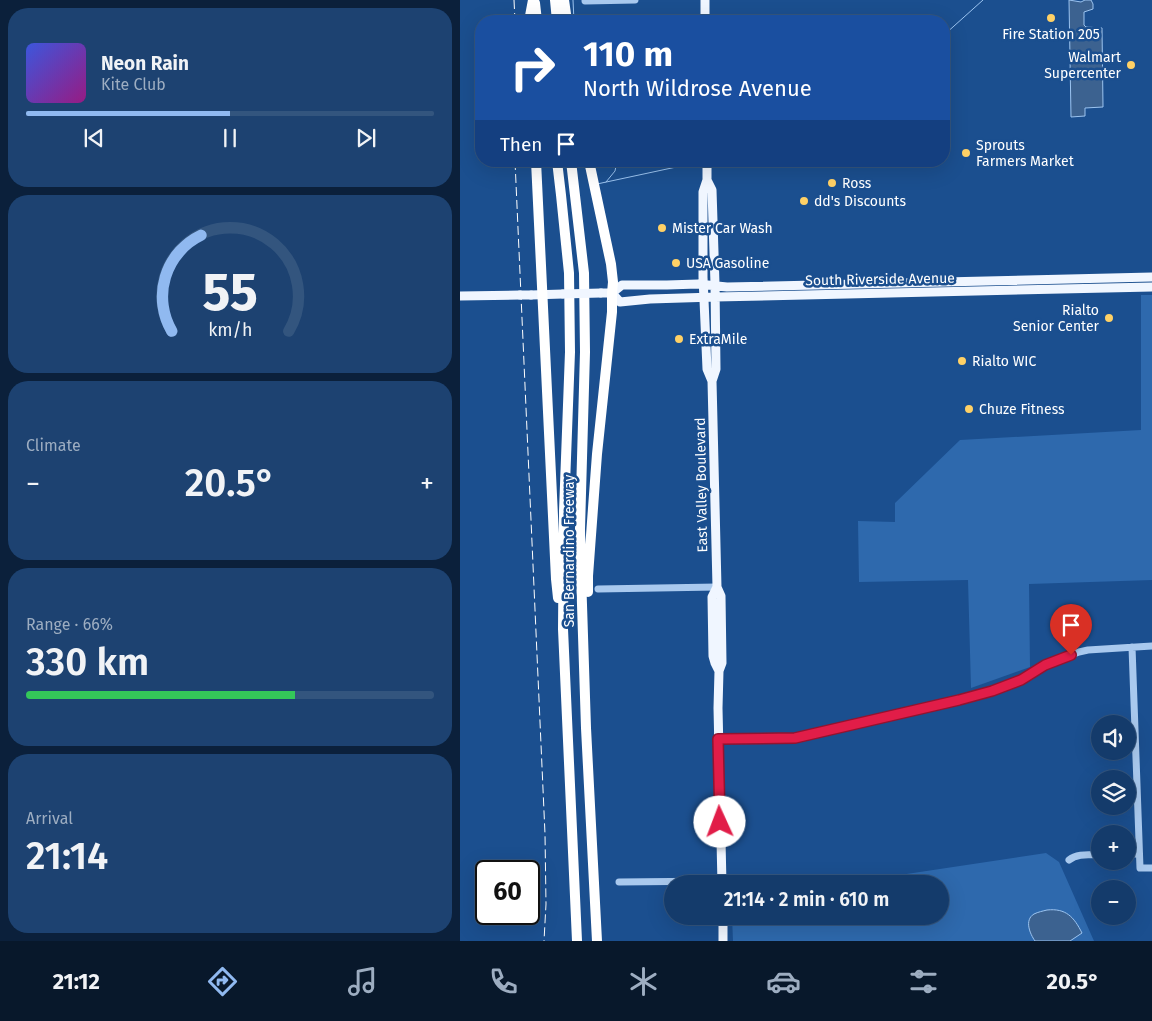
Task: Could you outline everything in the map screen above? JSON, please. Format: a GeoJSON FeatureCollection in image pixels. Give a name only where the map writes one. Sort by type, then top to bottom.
{"type":"FeatureCollection","features":[{"type":"Feature","properties":{"kind":"highway"},"geometry":{"type":"LineString","coordinates":[[530,15],[534,0]]}},
{"type":"Feature","properties":{"kind":"highway"},"geometry":{"type":"LineString","coordinates":[[534,0],[536,15]]}},
{"type":"Feature","properties":{"kind":"highway"},"geometry":{"type":"LineString","coordinates":[[555,0],[556,15]]}},
{"type":"Feature","properties":{"kind":"highway"},"geometry":{"type":"LineString","coordinates":[[564,0],[566,15]]}},
{"type":"Feature","properties":{"kind":"highway"},"geometry":{"type":"LineString","coordinates":[[536,167],[547,294],[556,579],[563,628]]}},
{"type":"Feature","properties":{"kind":"highway","name":"San Bernardino Freeway"},"geometry":{"type":"LineString","coordinates":[[558,167],[569,273],[570,352],[564,511],[563,628],[577,941]]}},
{"type":"Feature","properties":{"kind":"highway","name":"San Bernardino Freeway"},"geometry":{"type":"LineString","coordinates":[[572,167],[584,272],[585,352],[580,538],[586,728],[597,941]]}},
{"type":"Feature","properties":{"kind":"highway"},"geometry":{"type":"LineString","coordinates":[[586,728],[591,661],[588,576],[597,454],[614,282],[590,167]]}},
{"type":"Feature","properties":{"kind":"main road"},"geometry":{"type":"LineString","coordinates":[[705,0],[705,15]]}},
{"type":"Feature","properties":{"kind":"main road"},"geometry":{"type":"LineString","coordinates":[[707,167],[707,180]]}},
{"type":"Feature","properties":{"kind":"main road","name":"East Valley Boulevard"},"geometry":{"type":"LineString","coordinates":[[707,180],[703,192],[704,291],[707,370],[712,382]]}},
{"type":"Feature","properties":{"kind":"main road","name":"East Valley Boulevard"},"geometry":{"type":"LineString","coordinates":[[707,180],[712,190],[715,291],[716,369],[712,382],[717,587],[712,597],[713,648],[715,663],[719,671],[718,739],[722,875]]}},
{"type":"Feature","properties":{"kind":"main road","name":"South Riverside Avenue"},"geometry":{"type":"LineString","coordinates":[[715,291],[1152,276]]}},
{"type":"Feature","properties":{"kind":"main road"},"geometry":{"type":"LineString","coordinates":[[976,291],[982,286],[1003,285],[1008,280]]}},
{"type":"Feature","properties":{"kind":"main road","name":"South Riverside Avenue"},"geometry":{"type":"LineString","coordinates":[[460,296],[601,294],[612,293],[622,285],[667,286],[681,284],[704,291]]}},
{"type":"Feature","properties":{"kind":"main road","name":"South Riverside Avenue"},"geometry":{"type":"LineString","coordinates":[[612,293],[620,302],[704,291],[976,291],[1152,287]]}},
{"type":"Feature","properties":{"kind":"main road"},"geometry":{"type":"LineString","coordinates":[[722,925],[723,941]]}},
{"type":"Feature","properties":{"kind":"street"},"geometry":{"type":"LineString","coordinates":[[585,1],[635,0]]}},
{"type":"Feature","properties":{"kind":"street"},"geometry":{"type":"LineString","coordinates":[[598,589],[717,587]]}},
{"type":"Feature","properties":{"kind":"street"},"geometry":{"type":"LineString","coordinates":[[718,739],[803,736],[992,691],[1021,680],[1045,665],[1079,652],[1152,646]]}},
{"type":"Feature","properties":{"kind":"street"},"geometry":{"type":"LineString","coordinates":[[1132,647],[1140,868],[1152,868]]}},
{"type":"Feature","properties":{"kind":"street"},"geometry":{"type":"LineString","coordinates":[[1068,860],[1072,856],[1091,855]]}},
{"type":"Feature","properties":{"kind":"street"},"geometry":{"type":"LineString","coordinates":[[619,882],[664,882]]}},
{"type":"Feature","properties":{"kind":"shaded area"},"geometry":{"type":"Polygon","coordinates":[[[1069,0],[1081,2],[1091,0],[1093,9],[1084,12],[1084,25],[1086,27],[1102,28],[1103,107],[1085,108],[1085,116],[1071,117],[1069,0]]]}},
{"type":"Feature","properties":{"kind":"shaded area"},"geometry":{"type":"Polygon","coordinates":[[[1141,295],[1152,295],[1152,580],[1029,584],[1030,667],[971,688],[968,580],[859,582],[858,521],[895,522],[895,503],[960,440],[1141,430],[1141,295]]]}},
{"type":"Feature","properties":{"kind":"shaded area"},"geometry":{"type":"Polygon","coordinates":[[[1046,853],[1059,862],[1094,941],[733,941],[732,925],[949,925],[949,875],[900,875],[1046,853]]]}},
{"type":"Feature","properties":{"kind":"shaded area"},"geometry":{"type":"Polygon","coordinates":[[[1047,910],[1064,912],[1069,915],[1076,922],[1082,933],[1070,941],[1035,941],[1031,935],[1029,920],[1034,914],[1047,910]]]}},
{"type":"Feature","properties":{"kind":"waterway"},"geometry":{"type":"LineString","coordinates":[[573,0],[574,15]]}},
{"type":"Feature","properties":{"kind":"waterway"},"geometry":{"type":"LineString","coordinates":[[950,30],[983,0]]}},
{"type":"Feature","properties":{"kind":"waterway"},"geometry":{"type":"LineString","coordinates":[[606,182],[615,171],[616,167]]}},
{"type":"Feature","properties":{"kind":"waterway"},"geometry":{"type":"LineString","coordinates":[[597,184],[676,167]]}},
{"type":"Feature","properties":{"kind":"railway"},"geometry":{"type":"LineString","coordinates":[[514,0],[515,15]]}},
{"type":"Feature","properties":{"kind":"railway"},"geometry":{"type":"LineString","coordinates":[[515,167],[545,834],[546,904],[544,941]]}},
{"type":"Feature","properties":{"kind":"place","name":"Fire Station 205"},"geometry":{"type":"Point","coordinates":[1051,18]}},
{"type":"Feature","properties":{"kind":"place","name":"Walmart Supercenter"},"geometry":{"type":"Point","coordinates":[1131,65]}},
{"type":"Feature","properties":{"kind":"place","name":"Sprouts Farmers Market"},"geometry":{"type":"Point","coordinates":[966,153]}},
{"type":"Feature","properties":{"kind":"place","name":"Ross"},"geometry":{"type":"Point","coordinates":[832,183]}},
{"type":"Feature","properties":{"kind":"place","name":"dd's Discounts"},"geometry":{"type":"Point","coordinates":[804,201]}},
{"type":"Feature","properties":{"kind":"place","name":"Mister Car Wash"},"geometry":{"type":"Point","coordinates":[662,228]}},
{"type":"Feature","properties":{"kind":"place","name":"USA Gasoline"},"geometry":{"type":"Point","coordinates":[676,263]}},
{"type":"Feature","properties":{"kind":"place","name":"Rialto Senior Center"},"geometry":{"type":"Point","coordinates":[1109,318]}},
{"type":"Feature","properties":{"kind":"place","name":"ExtraMile"},"geometry":{"type":"Point","coordinates":[679,339]}},
{"type":"Feature","properties":{"kind":"place","name":"Rialto WIC"},"geometry":{"type":"Point","coordinates":[962,361]}},
{"type":"Feature","properties":{"kind":"place","name":"Chuze Fitness"},"geometry":{"type":"Point","coordinates":[969,409]}},
{"type":"Feature","properties":{"kind":"route"},"geometry":{"type":"LineString","coordinates":[[720,822],[718,739],[795,738],[959,700],[992,691],[1021,680],[1045,665],[1071,655]]}}]}
